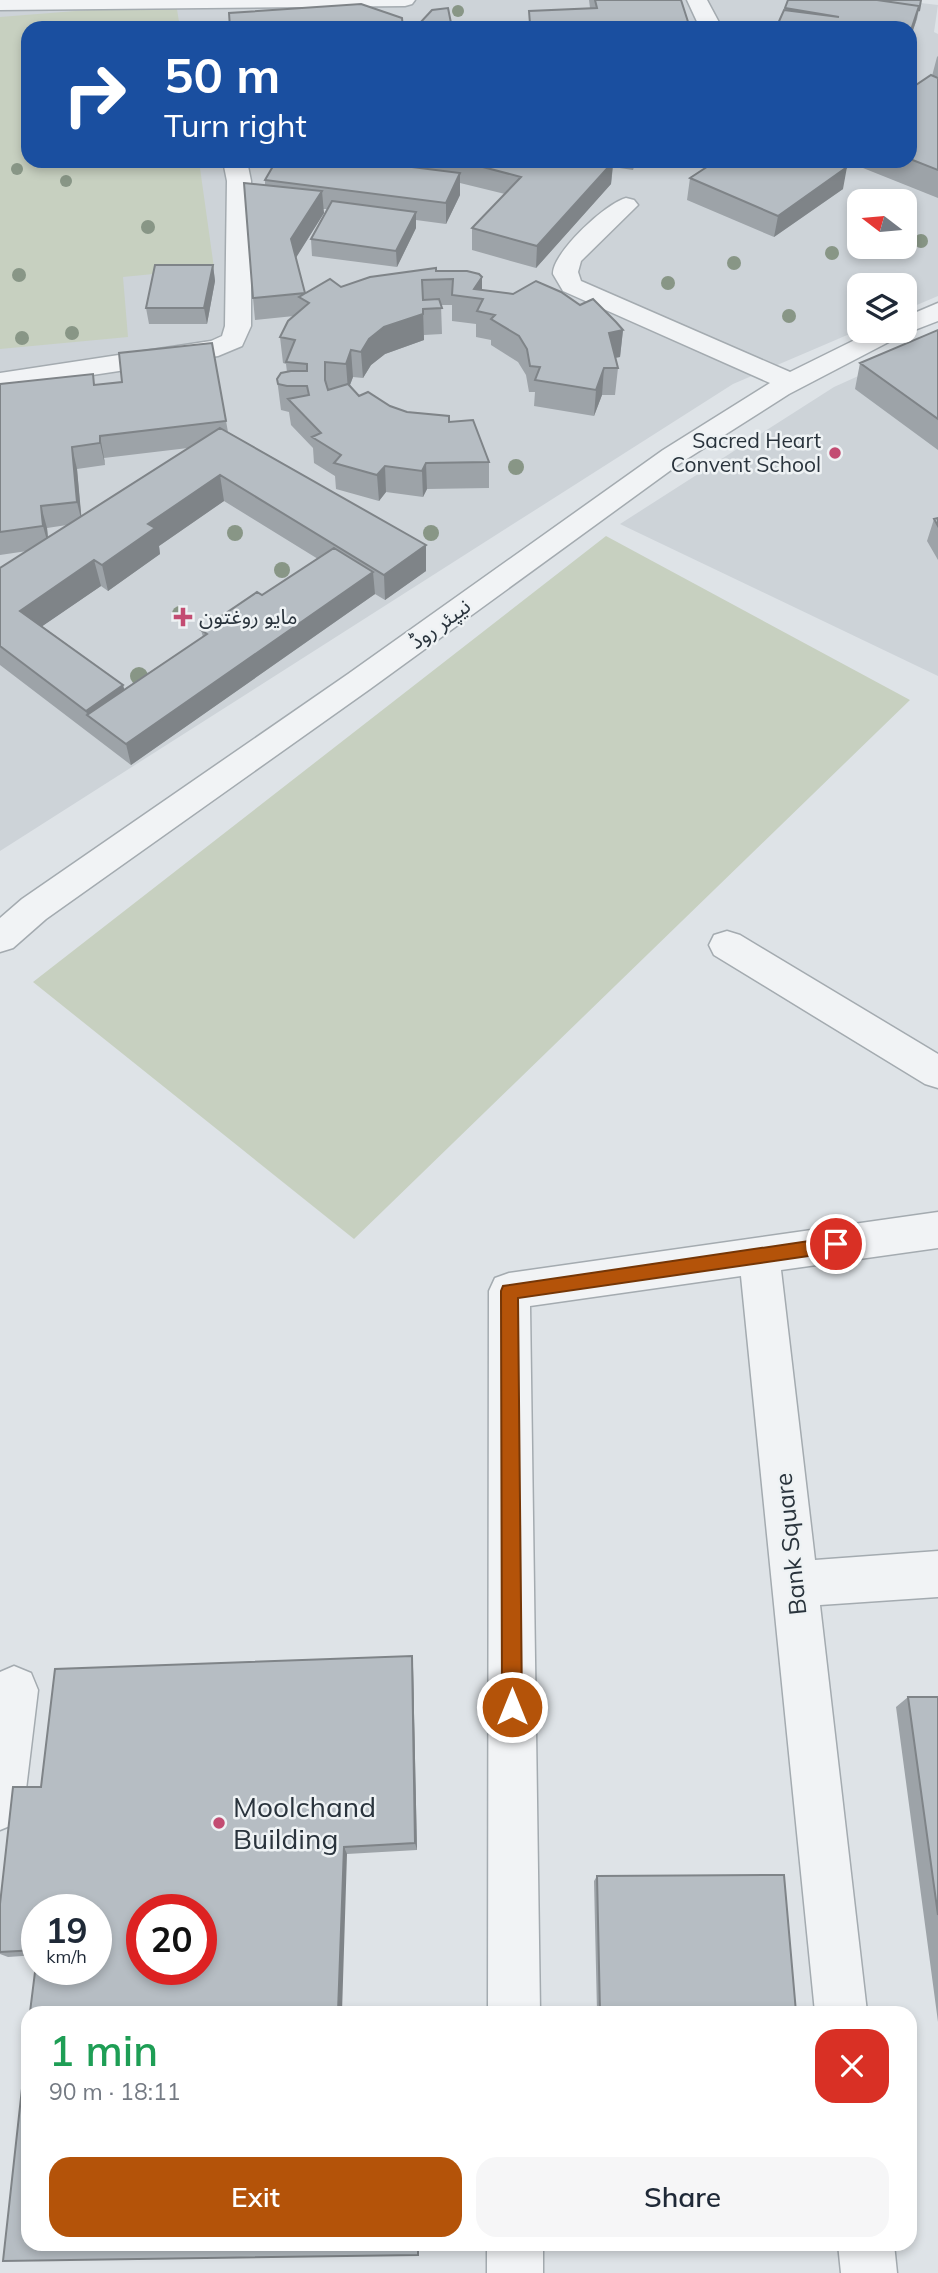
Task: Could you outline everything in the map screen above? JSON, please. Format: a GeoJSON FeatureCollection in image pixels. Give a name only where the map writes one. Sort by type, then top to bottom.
{"type":"FeatureCollection","features":[{"type":"Feature","properties":{"kind":"street"},"geometry":{"type":"LineString","coordinates":[[0,4],[405,0]]}},
{"type":"Feature","properties":{"kind":"street"},"geometry":{"type":"LineString","coordinates":[[697,0],[708,21]]}},
{"type":"Feature","properties":{"kind":"street"},"geometry":{"type":"LineString","coordinates":[[205,2],[209,21]]}},
{"type":"Feature","properties":{"kind":"street"},"geometry":{"type":"LineString","coordinates":[[0,381],[218,348],[233,340],[238,326],[239,181],[236,168]]}},
{"type":"Feature","properties":{"kind":"street"},"geometry":{"type":"LineString","coordinates":[[626,205],[565,267],[566,276],[572,286],[790,382]]}},
{"type":"Feature","properties":{"kind":"street"},"geometry":{"type":"LineString","coordinates":[[917,321],[938,311]]}},
{"type":"Feature","properties":{"kind":"street","name":"نیپئر روڈ"},"geometry":{"type":"LineString","coordinates":[[0,938],[34,909],[418,640],[667,458],[790,382],[869,343]]}},
{"type":"Feature","properties":{"kind":"street"},"geometry":{"type":"LineString","coordinates":[[727,946],[938,1073]]}},
{"type":"Feature","properties":{"kind":"street"},"geometry":{"type":"LineString","coordinates":[[514,2006],[509,1291],[938,1230]]}},
{"type":"Feature","properties":{"kind":"street","name":"Bank Square"},"geometry":{"type":"LineString","coordinates":[[759,1255],[840,2006]]}},
{"type":"Feature","properties":{"kind":"street"},"geometry":{"type":"LineString","coordinates":[[796,1584],[938,1574]]}},
{"type":"Feature","properties":{"kind":"street"},"geometry":{"type":"LineString","coordinates":[[0,1806],[14,1690]]}},
{"type":"Feature","properties":{"kind":"street"},"geometry":{"type":"LineString","coordinates":[[515,2251],[515,2273]]}},
{"type":"Feature","properties":{"kind":"street"},"geometry":{"type":"LineString","coordinates":[[867,2251],[869,2273]]}},
{"type":"Feature","properties":{"kind":"shaded area","name":"مایو روغتون"},"geometry":{"type":"Polygon","coordinates":[[[0,0],[895,0],[938,5],[934,32],[938,34],[938,296],[917,305],[917,273],[847,273],[847,335],[733,384],[0,851],[0,0]]]}},
{"type":"Feature","properties":{"kind":"shaded area","name":"Sacred Heart Convent School"},"geometry":{"type":"Polygon","coordinates":[[[938,340],[938,676],[620,524],[834,387],[938,340]]]}},
{"type":"Feature","properties":{"kind":"green space"},"geometry":{"type":"Polygon","coordinates":[[[176,3],[179,21],[21,21],[21,168],[200,168],[214,268],[123,277],[128,337],[0,349],[0,17],[176,3]]]}},
{"type":"Feature","properties":{"kind":"green space"},"geometry":{"type":"Polygon","coordinates":[[[606,536],[910,700],[354,1239],[33,982],[606,536]]]}},
{"type":"Feature","properties":{"kind":"building"},"geometry":{"type":"Polygon","coordinates":[[[595,0],[681,0],[688,21],[530,21],[529,11],[597,8],[595,0]]]}},
{"type":"Feature","properties":{"kind":"building"},"geometry":{"type":"Polygon","coordinates":[[[788,0],[877,0],[919,6],[914,21],[779,21],[784,10],[839,17],[785,8],[788,0]]]}},
{"type":"Feature","properties":{"kind":"building"},"geometry":{"type":"Polygon","coordinates":[[[877,0],[921,0],[919,11],[919,6],[877,0]]]}},
{"type":"Feature","properties":{"kind":"building"},"geometry":{"type":"Polygon","coordinates":[[[361,4],[402,18],[402,21],[230,21],[229,13],[361,4]]]}},
{"type":"Feature","properties":{"kind":"building"},"geometry":{"type":"Polygon","coordinates":[[[448,8],[451,21],[422,21],[432,10],[448,8]]]}},
{"type":"Feature","properties":{"kind":"building"},"geometry":{"type":"Polygon","coordinates":[[[931,75],[938,78],[938,170],[917,162],[917,84],[931,75]]]}},
{"type":"Feature","properties":{"kind":"building"},"geometry":{"type":"Polygon","coordinates":[[[272,168],[420,168],[460,173],[446,203],[265,180],[272,168]]]}},
{"type":"Feature","properties":{"kind":"building"},"geometry":{"type":"Polygon","coordinates":[[[487,168],[608,168],[537,246],[472,228],[521,177],[487,168]]]}},
{"type":"Feature","properties":{"kind":"building"},"geometry":{"type":"Polygon","coordinates":[[[705,168],[846,168],[778,216],[690,178],[705,168]]]}},
{"type":"Feature","properties":{"kind":"building"},"geometry":{"type":"Polygon","coordinates":[[[244,183],[322,191],[291,239],[305,293],[253,298],[244,183]]]}},
{"type":"Feature","properties":{"kind":"building"},"geometry":{"type":"Polygon","coordinates":[[[332,201],[416,212],[396,251],[311,239],[332,201]]]}},
{"type":"Feature","properties":{"kind":"building"},"geometry":{"type":"Polygon","coordinates":[[[155,265],[213,265],[204,308],[146,308],[155,265]]]}},
{"type":"Feature","properties":{"kind":"building"},"geometry":{"type":"Polygon","coordinates":[[[436,268],[436,271],[467,271],[479,274],[482,277],[474,289],[513,294],[536,281],[561,292],[580,305],[593,299],[623,330],[609,333],[618,368],[604,368],[596,390],[535,380],[540,367],[530,366],[527,349],[519,336],[491,319],[495,315],[477,311],[483,299],[452,295],[453,279],[422,280],[423,300],[439,299],[442,308],[423,309],[423,314],[384,327],[369,339],[361,352],[351,350],[346,364],[325,362],[328,390],[348,384],[359,396],[368,392],[390,406],[407,412],[449,416],[449,422],[473,420],[489,462],[426,463],[422,471],[385,466],[377,475],[334,463],[341,455],[312,437],[321,433],[288,399],[309,395],[307,386],[278,384],[277,379],[281,373],[307,371],[307,364],[286,362],[295,340],[280,337],[288,321],[309,303],[299,297],[330,279],[341,287],[370,277],[436,268]]]}},
{"type":"Feature","properties":{"kind":"building"},"geometry":{"type":"Polygon","coordinates":[[[938,330],[938,419],[860,363],[907,343],[917,343],[917,339],[938,330]]]}},
{"type":"Feature","properties":{"kind":"building"},"geometry":{"type":"Polygon","coordinates":[[[212,343],[226,421],[100,436],[100,443],[72,447],[77,502],[41,506],[43,526],[0,532],[0,384],[93,374],[94,385],[122,382],[119,353],[212,343]]]}},
{"type":"Feature","properties":{"kind":"building"},"geometry":{"type":"Polygon","coordinates":[[[220,428],[426,545],[384,575],[220,475],[148,524],[155,528],[102,565],[94,560],[20,611],[123,685],[86,711],[0,646],[0,568],[220,428]]]}},
{"type":"Feature","properties":{"kind":"building"},"geometry":{"type":"Polygon","coordinates":[[[334,548],[373,572],[126,744],[87,715],[207,634],[201,630],[257,592],[262,595],[334,548]]]}},
{"type":"Feature","properties":{"kind":"building","name":"Moolchand Building"},"geometry":{"type":"Polygon","coordinates":[[[412,1656],[415,1843],[344,1847],[338,2006],[31,2006],[33,1985],[112,1985],[112,1894],[21,1894],[21,1951],[0,1952],[0,1904],[13,1787],[41,1787],[55,1669],[412,1656]]]}},
{"type":"Feature","properties":{"kind":"building"},"geometry":{"type":"Polygon","coordinates":[[[908,1697],[938,1697],[938,1915],[908,1697]]]}},
{"type":"Feature","properties":{"kind":"building"},"geometry":{"type":"Polygon","coordinates":[[[784,1875],[795,2006],[600,2006],[597,1876],[784,1875]]]}},
{"type":"Feature","properties":{"kind":"building"},"geometry":{"type":"Polygon","coordinates":[[[21,2098],[21,2251],[418,2251],[418,2255],[3,2261],[21,2098]]]}},
{"type":"Feature","properties":{"kind":"place","name":"Sacred Heart Convent School"},"geometry":{"type":"Point","coordinates":[835,453]}},
{"type":"Feature","properties":{"kind":"place","name":"مایو روغتون"},"geometry":{"type":"Point","coordinates":[183,617]}},
{"type":"Feature","properties":{"kind":"place","name":"Moolchand Building"},"geometry":{"type":"Point","coordinates":[219,1823]}},
{"type":"Feature","properties":{"kind":"route"},"geometry":{"type":"LineString","coordinates":[[512,1707],[509,1291],[836,1244]]}}]}
